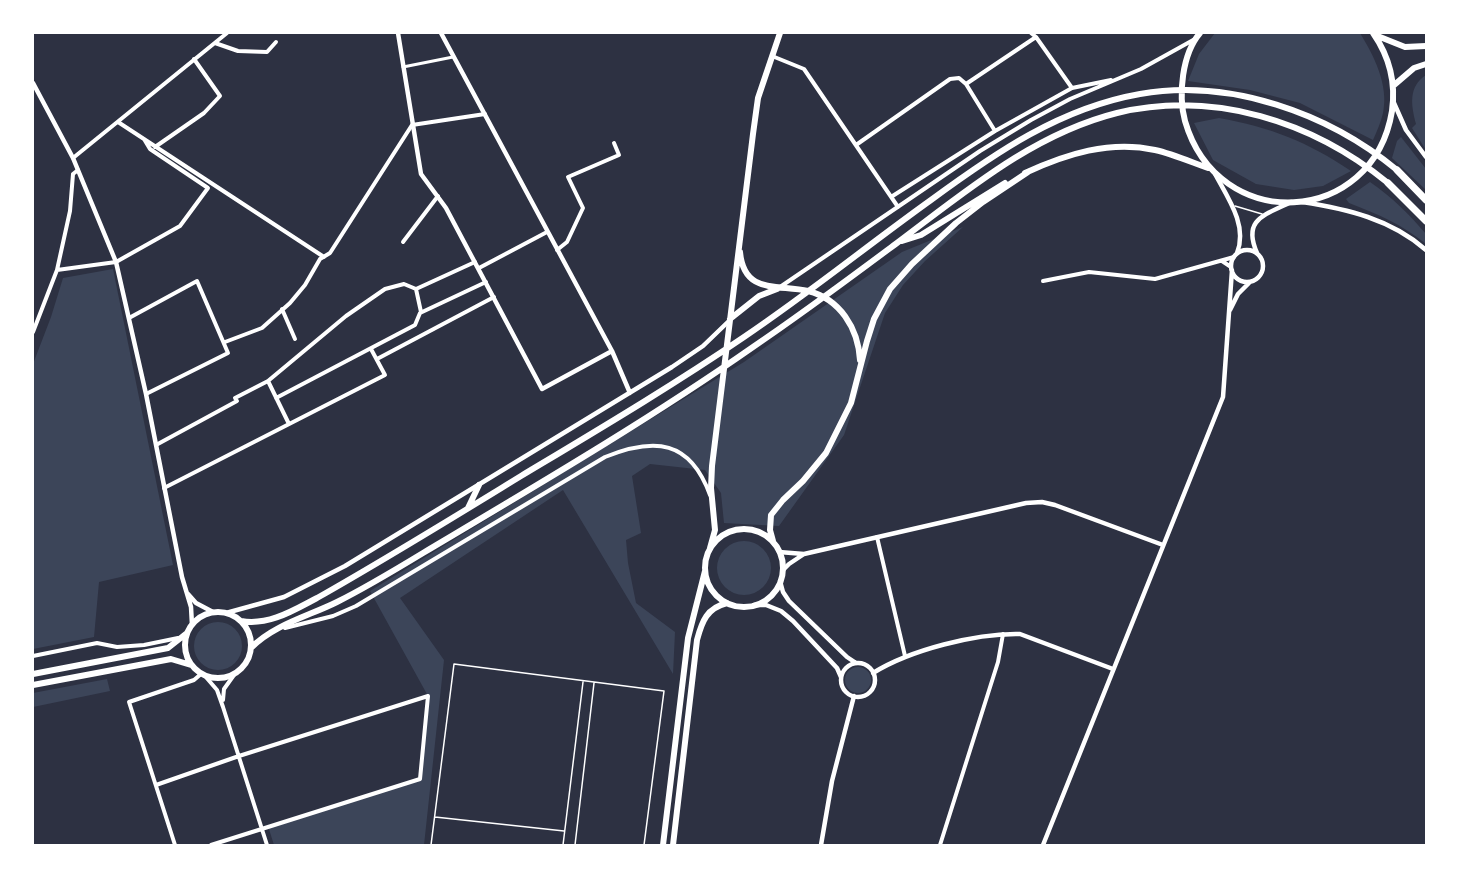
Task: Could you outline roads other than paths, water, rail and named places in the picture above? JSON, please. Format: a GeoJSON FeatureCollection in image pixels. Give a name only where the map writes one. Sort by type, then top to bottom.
{"type":"FeatureCollection","features":[{"type":"Feature","properties":{"kind":"highway"},"geometry":{"type":"LineString","coordinates":[[1396,170],[1426,200]]}},
{"type":"Feature","properties":{"kind":"highway"},"geometry":{"type":"LineString","coordinates":[[1388,183],[1426,221]]}},
{"type":"Feature","properties":{"kind":"main road"},"geometry":{"type":"LineString","coordinates":[[780,33],[758,98],[740,248],[741,262],[748,276],[761,284],[777,289],[816,294],[833,303],[853,328],[859,345],[860,366]]}},
{"type":"Feature","properties":{"kind":"main road"},"geometry":{"type":"LineString","coordinates":[[1374,34],[1405,47],[1426,46]]}},
{"type":"Feature","properties":{"kind":"main road"},"geometry":{"type":"LineString","coordinates":[[1198,36],[1185,71],[1182,93],[1183,115],[1189,136],[1209,168],[1238,190],[1251,196],[1277,202],[1302,202],[1338,190],[1354,179],[1370,163],[1382,145],[1390,124],[1393,86],[1384,51],[1374,34]]}},
{"type":"Feature","properties":{"kind":"main road"},"geometry":{"type":"LineString","coordinates":[[1393,86],[1414,68],[1426,64]]}},
{"type":"Feature","properties":{"kind":"main road"},"geometry":{"type":"LineString","coordinates":[[33,674],[168,648],[202,616],[213,612],[226,613],[241,621],[253,623],[268,621],[318,598],[638,405],[744,337],[1007,147],[1060,118],[1092,106],[1143,93],[1174,91],[1213,92],[1246,98],[1287,109],[1350,136],[1373,150],[1396,170]]}},
{"type":"Feature","properties":{"kind":"main road"},"geometry":{"type":"LineString","coordinates":[[251,648],[268,633],[359,591],[614,437],[752,348],[987,176],[1039,144],[1096,120],[1144,108],[1175,106],[1236,110],[1308,131],[1340,148],[1388,183]]}},
{"type":"Feature","properties":{"kind":"main road"},"geometry":{"type":"LineString","coordinates":[[898,242],[921,236],[1004,183],[1049,162],[1073,154],[1100,148],[1130,147],[1155,150],[1209,168]]}},
{"type":"Feature","properties":{"kind":"main road"},"geometry":{"type":"LineString","coordinates":[[705,571],[712,590],[727,603],[736,606],[754,605],[770,597],[780,582],[783,570],[770,530],[771,515],[826,453],[851,403],[874,320],[890,289],[912,264],[956,222],[1028,172]]}},
{"type":"Feature","properties":{"kind":"main road"},"geometry":{"type":"LineString","coordinates":[[663,845],[688,638],[715,530],[712,466],[737,254],[740,248]]}},
{"type":"Feature","properties":{"kind":"main road"},"geometry":{"type":"LineString","coordinates":[[730,320],[759,296],[777,289]]}},
{"type":"Feature","properties":{"kind":"main road"},"geometry":{"type":"LineString","coordinates":[[468,508],[479,485]]}},
{"type":"Feature","properties":{"kind":"main road"},"geometry":{"type":"LineString","coordinates":[[710,548],[725,533],[734,529],[755,530],[773,541]]}},
{"type":"Feature","properties":{"kind":"main road"},"geometry":{"type":"LineString","coordinates":[[673,845],[696,640],[701,623],[709,612],[718,605],[727,603]]}},
{"type":"Feature","properties":{"kind":"main road"},"geometry":{"type":"LineString","coordinates":[[33,685],[171,659],[190,665],[203,675],[219,679],[234,675],[249,658],[251,648],[248,630],[241,621]]}},
{"type":"Feature","properties":{"kind":"main road"},"geometry":{"type":"LineString","coordinates":[[184,635],[185,652],[190,665]]}},
{"type":"Feature","properties":{"kind":"street"},"geometry":{"type":"LineString","coordinates":[[73,158],[227,33]]}},
{"type":"Feature","properties":{"kind":"street"},"geometry":{"type":"LineString","coordinates":[[398,33],[421,174],[446,208],[542,389],[612,351]]}},
{"type":"Feature","properties":{"kind":"street"},"geometry":{"type":"LineString","coordinates":[[441,33],[612,351],[630,393]]}},
{"type":"Feature","properties":{"kind":"street"},"geometry":{"type":"LineString","coordinates":[[1031,33],[1072,88]]}},
{"type":"Feature","properties":{"kind":"street"},"geometry":{"type":"LineString","coordinates":[[777,289],[980,151],[1031,120],[1070,99],[1159,60],[1198,36]]}},
{"type":"Feature","properties":{"kind":"street"},"geometry":{"type":"LineString","coordinates":[[966,84],[1036,37]]}},
{"type":"Feature","properties":{"kind":"street"},"geometry":{"type":"LineString","coordinates":[[214,43],[238,51],[267,52],[276,42]]}},
{"type":"Feature","properties":{"kind":"street"},"geometry":{"type":"LineString","coordinates":[[771,56],[804,69],[898,207]]}},
{"type":"Feature","properties":{"kind":"street"},"geometry":{"type":"LineString","coordinates":[[403,67],[453,57]]}},
{"type":"Feature","properties":{"kind":"street"},"geometry":{"type":"LineString","coordinates":[[155,147],[204,113],[220,96],[194,60]]}},
{"type":"Feature","properties":{"kind":"street"},"geometry":{"type":"LineString","coordinates":[[855,145],[950,79],[959,78],[966,84],[995,131]]}},
{"type":"Feature","properties":{"kind":"street"},"geometry":{"type":"LineString","coordinates":[[891,197],[995,131],[1072,88],[1119,79]]}},
{"type":"Feature","properties":{"kind":"street"},"geometry":{"type":"LineString","coordinates":[[33,83],[73,158],[116,262],[146,394],[192,625]]}},
{"type":"Feature","properties":{"kind":"street"},"geometry":{"type":"LineString","coordinates":[[1393,102],[1406,130],[1426,157]]}},
{"type":"Feature","properties":{"kind":"street"},"geometry":{"type":"LineString","coordinates":[[225,342],[262,328],[305,285],[320,259],[330,253],[412,125],[485,114]]}},
{"type":"Feature","properties":{"kind":"street"},"geometry":{"type":"LineString","coordinates":[[118,122],[325,257]]}},
{"type":"Feature","properties":{"kind":"street"},"geometry":{"type":"LineString","coordinates":[[57,270],[116,262],[180,226],[208,188],[150,149],[144,139]]}},
{"type":"Feature","properties":{"kind":"street"},"geometry":{"type":"LineString","coordinates":[[557,250],[567,242],[583,208],[568,177],[620,155],[614,143]]}},
{"type":"Feature","properties":{"kind":"street"},"geometry":{"type":"LineString","coordinates":[[33,332],[57,270],[70,211],[73,174],[78,170]]}},
{"type":"Feature","properties":{"kind":"street"},"geometry":{"type":"LineString","coordinates":[[1043,845],[1222,397],[1231,268],[1241,245],[1241,231],[1215,174]]}},
{"type":"Feature","properties":{"kind":"street"},"geometry":{"type":"LineString","coordinates":[[403,242],[438,196]]}},
{"type":"Feature","properties":{"kind":"street"},"geometry":{"type":"LineString","coordinates":[[1229,313],[1238,294],[1262,272],[1263,262],[1251,237],[1252,228],[1257,220],[1291,202]]}},
{"type":"Feature","properties":{"kind":"street"},"geometry":{"type":"LineString","coordinates":[[1302,202],[1339,208],[1368,216],[1394,228],[1426,250]]}},
{"type":"Feature","properties":{"kind":"street"},"geometry":{"type":"LineString","coordinates":[[479,268],[547,232]]}},
{"type":"Feature","properties":{"kind":"street"},"geometry":{"type":"LineString","coordinates":[[1043,281],[1089,272],[1155,279],[1221,261],[1247,250],[1257,253]]}},
{"type":"Feature","properties":{"kind":"street"},"geometry":{"type":"LineString","coordinates":[[156,446],[237,401],[235,398],[268,381],[346,316],[385,289],[404,284],[416,289],[475,261]]}},
{"type":"Feature","properties":{"kind":"street"},"geometry":{"type":"LineString","coordinates":[[1221,261],[1231,268],[1239,280],[1250,282]]}},
{"type":"Feature","properties":{"kind":"street"},"geometry":{"type":"LineString","coordinates":[[129,318],[182,287],[197,281],[228,353],[146,394]]}},
{"type":"Feature","properties":{"kind":"street"},"geometry":{"type":"LineString","coordinates":[[420,313],[486,282]]}},
{"type":"Feature","properties":{"kind":"street"},"geometry":{"type":"LineString","coordinates":[[276,398],[415,325],[422,310],[416,289]]}},
{"type":"Feature","properties":{"kind":"street"},"geometry":{"type":"LineString","coordinates":[[377,358],[494,297]]}},
{"type":"Feature","properties":{"kind":"street"},"geometry":{"type":"LineString","coordinates":[[282,309],[295,339]]}},
{"type":"Feature","properties":{"kind":"street"},"geometry":{"type":"LineString","coordinates":[[226,613],[268,602],[311,584],[374,549],[630,393],[703,346],[730,320]]}},
{"type":"Feature","properties":{"kind":"street"},"geometry":{"type":"LineString","coordinates":[[164,488],[385,375],[371,349]]}},
{"type":"Feature","properties":{"kind":"street"},"geometry":{"type":"LineString","coordinates":[[268,381],[289,424]]}},
{"type":"Feature","properties":{"kind":"street"},"geometry":{"type":"LineString","coordinates":[[278,629],[333,616],[356,606],[595,463],[625,449],[656,446],[673,449],[685,456],[703,476],[712,501]]}},
{"type":"Feature","properties":{"kind":"street"},"geometry":{"type":"LineString","coordinates":[[779,552],[804,554],[1026,503],[1042,502],[1163,545]]}},
{"type":"Feature","properties":{"kind":"street"},"geometry":{"type":"LineString","coordinates":[[877,537],[905,656]]}},
{"type":"Feature","properties":{"kind":"street"},"geometry":{"type":"LineString","coordinates":[[783,570],[804,554]]}},
{"type":"Feature","properties":{"kind":"street"},"geometry":{"type":"LineString","coordinates":[[754,605],[773,606],[793,621],[837,668],[842,687],[854,696],[864,696],[869,693],[874,684],[873,673],[866,666],[847,657],[789,601],[780,582]]}},
{"type":"Feature","properties":{"kind":"street"},"geometry":{"type":"LineString","coordinates":[[185,590],[191,598],[213,612]]}},
{"type":"Feature","properties":{"kind":"street"},"geometry":{"type":"LineString","coordinates":[[873,673],[905,656],[1003,634],[1020,634],[1113,669]]}},
{"type":"Feature","properties":{"kind":"street"},"geometry":{"type":"LineString","coordinates":[[940,845],[998,662],[1003,634]]}},
{"type":"Feature","properties":{"kind":"street"},"geometry":{"type":"LineString","coordinates":[[33,656],[97,643],[117,647],[184,635]]}},
{"type":"Feature","properties":{"kind":"street"},"geometry":{"type":"LineString","coordinates":[[841,677],[847,668],[856,663]]}},
{"type":"Feature","properties":{"kind":"street"},"geometry":{"type":"LineString","coordinates":[[175,845],[129,702],[203,675],[217,690],[267,845]]}},
{"type":"Feature","properties":{"kind":"street"},"geometry":{"type":"LineString","coordinates":[[223,707],[224,689],[234,675]]}},
{"type":"Feature","properties":{"kind":"street"},"geometry":{"type":"LineString","coordinates":[[156,785],[428,696],[420,779],[211,845]]}},
{"type":"Feature","properties":{"kind":"street"},"geometry":{"type":"LineString","coordinates":[[821,845],[832,781],[854,696]]}},
{"type":"Feature","properties":{"kind":"lane"},"geometry":{"type":"LineString","coordinates":[[1231,205],[1265,215]]}},
{"type":"Feature","properties":{"kind":"lane"},"geometry":{"type":"LineString","coordinates":[[431,845],[454,664],[663,691],[644,845]]}},
{"type":"Feature","properties":{"kind":"lane"},"geometry":{"type":"LineString","coordinates":[[563,845],[583,681]]}},
{"type":"Feature","properties":{"kind":"lane"},"geometry":{"type":"LineString","coordinates":[[575,845],[594,682]]}},
{"type":"Feature","properties":{"kind":"lane"},"geometry":{"type":"LineString","coordinates":[[434,817],[565,831]]}}]}
